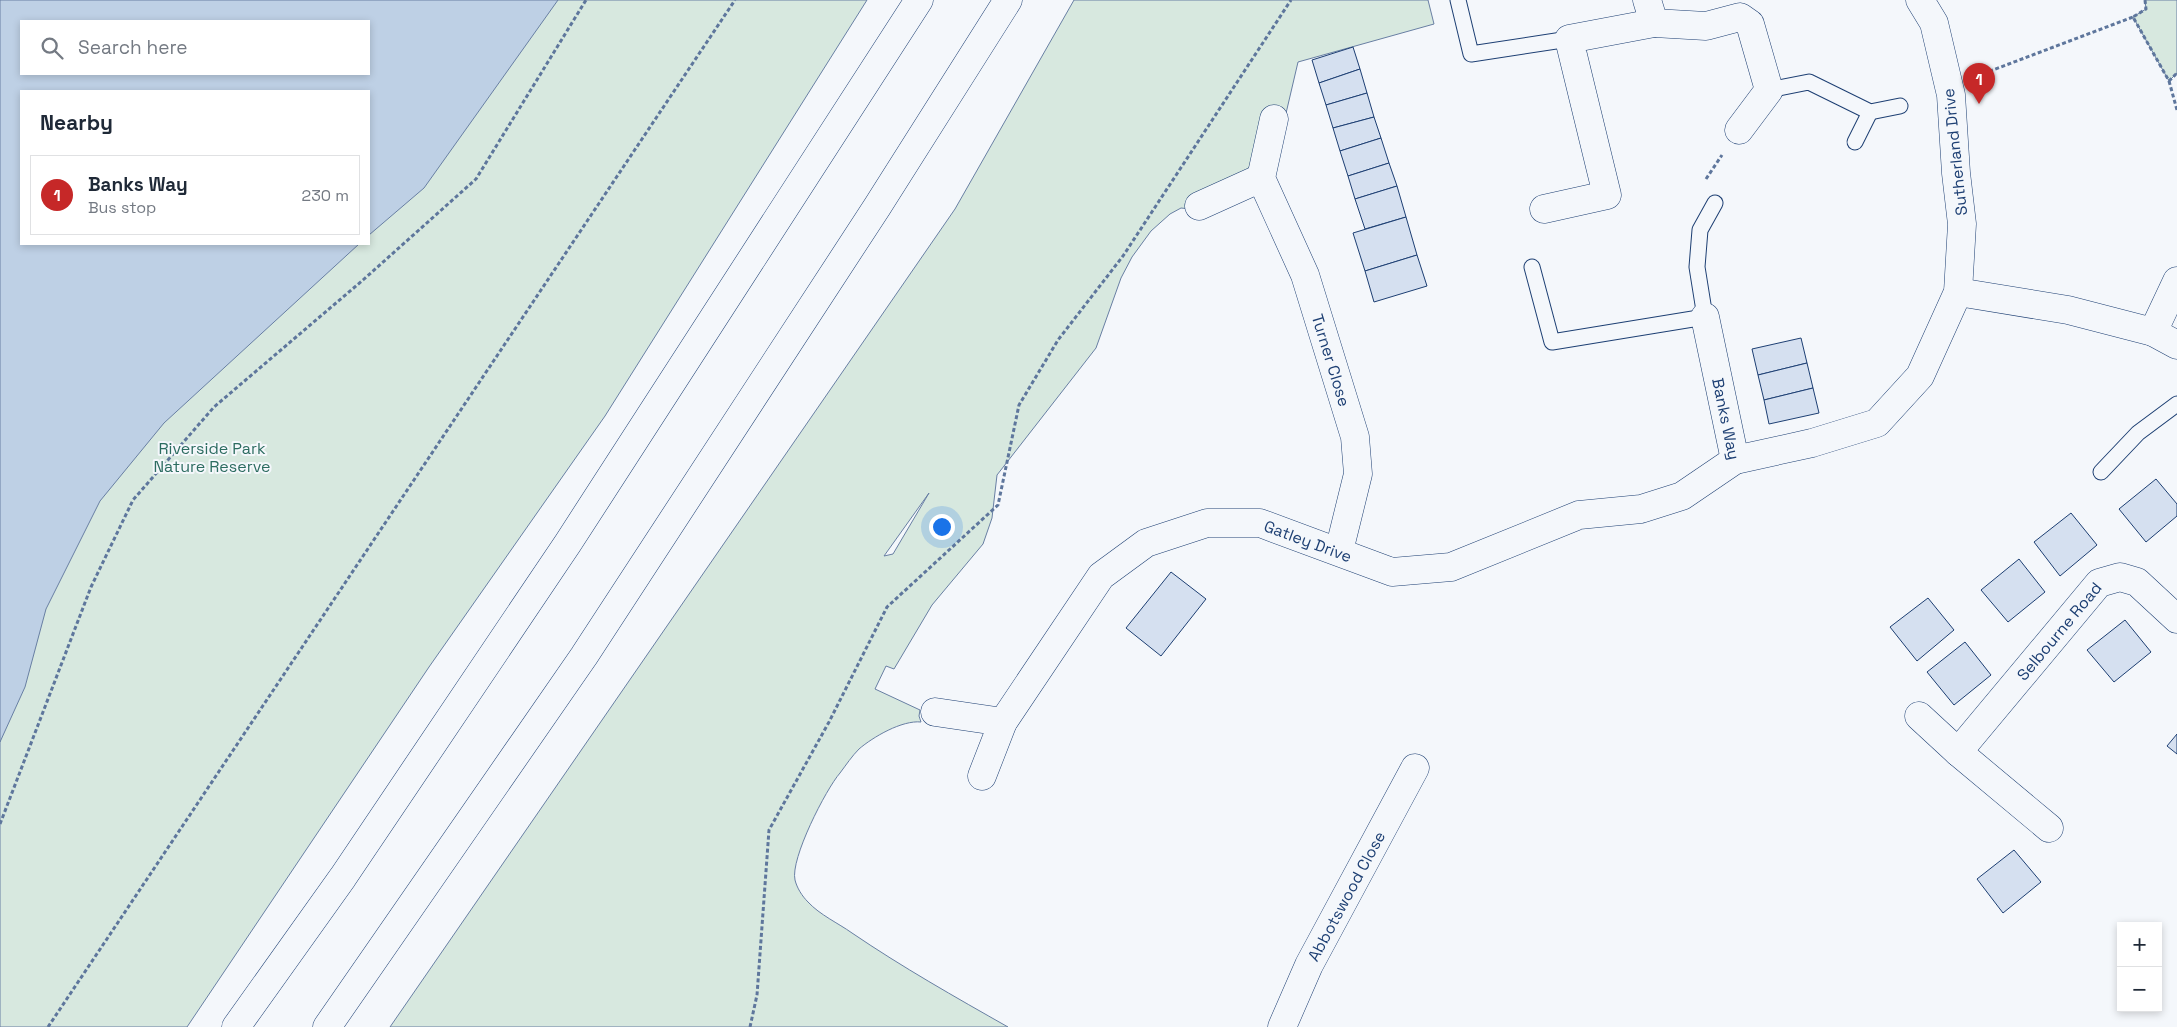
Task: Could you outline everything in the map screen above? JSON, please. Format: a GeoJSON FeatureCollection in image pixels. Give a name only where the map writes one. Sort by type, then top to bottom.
{"type":"FeatureCollection","features":[{"type":"Feature","properties":{"kind":"main road"},"geometry":{"type":"LineString","coordinates":[[236,1027],[343,877],[568,543],[919,0]]}},
{"type":"Feature","properties":{"kind":"main road"},"geometry":{"type":"LineString","coordinates":[[327,1027],[584,656],[855,241],[1008,0]]}},
{"type":"Feature","properties":{"kind":"main road","name":"Sutherland Drive"},"geometry":{"type":"LineString","coordinates":[[1920,0],[1934,23],[1951,95],[1956,173],[1962,224],[1958,292]]}},
{"type":"Feature","properties":{"kind":"main road"},"geometry":{"type":"LineString","coordinates":[[1544,209],[1607,195],[1569,39],[1650,12],[1706,26],[1740,18],[1746,20],[1750,24],[1769,90],[1739,130]]}},
{"type":"Feature","properties":{"kind":"main road"},"geometry":{"type":"LineString","coordinates":[[1200,206],[1261,178],[1274,118]]}},
{"type":"Feature","properties":{"kind":"main road","name":"Turner Close"},"geometry":{"type":"LineString","coordinates":[[1261,178],[1304,275],[1355,437],[1358,474],[1339,551]]}},
{"type":"Feature","properties":{"kind":"main road"},"geometry":{"type":"LineString","coordinates":[[2153,332],[2177,281]]}},
{"type":"Feature","properties":{"kind":"main road"},"geometry":{"type":"LineString","coordinates":[[1958,292],[2068,310],[2153,332],[2177,345]]}},
{"type":"Feature","properties":{"kind":"main road","name":"Banks Way"},"geometry":{"type":"LineString","coordinates":[[1705,317],[1735,460],[1812,443],[1876,423],[1920,376],[1958,292]]}},
{"type":"Feature","properties":{"kind":"main road","name":"Gatley Drive"},"geometry":{"type":"LineString","coordinates":[[982,776],[1003,722],[1101,576],[1146,542],[1207,523],[1260,523],[1392,572],[1451,568],[1579,515],[1641,509],[1682,496],[1735,460]]}},
{"type":"Feature","properties":{"kind":"main road","name":"Selbourne Road"},"geometry":{"type":"LineString","coordinates":[[1958,752],[2099,583],[2120,577],[2137,582],[2177,619]]}},
{"type":"Feature","properties":{"kind":"main road"},"geometry":{"type":"LineString","coordinates":[[935,712],[1003,722]]}},
{"type":"Feature","properties":{"kind":"main road"},"geometry":{"type":"LineString","coordinates":[[1919,716],[1958,752],[2049,828]]}},
{"type":"Feature","properties":{"kind":"main road","name":"Abbotswood Close"},"geometry":{"type":"LineString","coordinates":[[1282,1027],[1309,965],[1415,768]]}},
{"type":"Feature","properties":{"kind":"lane"},"geometry":{"type":"LineString","coordinates":[[1458,0],[1471,54],[1569,39]]}},
{"type":"Feature","properties":{"kind":"lane"},"geometry":{"type":"LineString","coordinates":[[1769,90],[1809,82],[1870,112],[1900,106]]}},
{"type":"Feature","properties":{"kind":"lane"},"geometry":{"type":"LineString","coordinates":[[1855,142],[1870,112]]}},
{"type":"Feature","properties":{"kind":"lane"},"geometry":{"type":"LineString","coordinates":[[1532,268],[1552,342],[1705,317],[1697,267],[1700,230],[1715,203]]}},
{"type":"Feature","properties":{"kind":"lane"},"geometry":{"type":"LineString","coordinates":[[2101,472],[2138,433],[2177,404]]}},
{"type":"Feature","properties":{"kind":"path"},"geometry":{"type":"LineString","coordinates":[[0,824],[92,587],[134,500],[214,407],[363,280],[476,179],[586,0]]}},
{"type":"Feature","properties":{"kind":"path"},"geometry":{"type":"LineString","coordinates":[[48,1027],[734,0]]}},
{"type":"Feature","properties":{"kind":"path"},"geometry":{"type":"LineString","coordinates":[[750,1027],[757,995],[769,830],[829,722],[887,607],[998,505],[1019,404],[1058,340],[1123,256],[1291,0]]}},
{"type":"Feature","properties":{"kind":"path"},"geometry":{"type":"LineString","coordinates":[[1951,95],[1966,81],[2134,17],[2146,9],[2145,0]]}},
{"type":"Feature","properties":{"kind":"path"},"geometry":{"type":"LineString","coordinates":[[2134,17],[2169,81],[2177,110]]}},
{"type":"Feature","properties":{"kind":"path"},"geometry":{"type":"LineString","coordinates":[[2169,81],[2177,73]]}},
{"type":"Feature","properties":{"kind":"green space","name":"Riverside Park Nature Reserve"},"geometry":{"type":"Polygon","coordinates":[[[0,0],[867,0],[605,416],[429,667],[187,1027],[0,1027],[0,0]]]}},
{"type":"Feature","properties":{"kind":"green space"},"geometry":{"type":"Polygon","coordinates":[[[1074,0],[1428,0],[1434,24],[1298,62],[1280,139],[1249,177],[1191,209],[1181,208],[1170,214],[1151,231],[1132,257],[1121,278],[1096,348],[997,475],[992,518],[983,544],[932,605],[894,669],[886,666],[875,689],[920,710],[921,722],[897,726],[872,739],[859,749],[826,794],[803,841],[795,870],[795,880],[802,895],[813,907],[909,970],[1008,1027],[390,1027],[955,209],[1074,0]],[[929,493],[884,556],[893,554],[929,493]]]}},
{"type":"Feature","properties":{"kind":"green space"},"geometry":{"type":"Polygon","coordinates":[[[2145,0],[2177,0],[2177,73],[2169,81],[2133,17],[2146,9],[2145,0]]]}},
{"type":"Feature","properties":{"kind":"water"},"geometry":{"type":"Polygon","coordinates":[[[0,0],[558,0],[424,188],[370,234],[370,90],[20,90],[20,245],[358,245],[164,423],[100,501],[46,609],[25,687],[0,742],[0,0]]]}},
{"type":"Feature","properties":{"kind":"building"},"geometry":{"type":"Polygon","coordinates":[[[1353,47],[1360,69],[1319,83],[1312,60],[1353,47]]]}},
{"type":"Feature","properties":{"kind":"building"},"geometry":{"type":"Polygon","coordinates":[[[1360,69],[1367,93],[1326,105],[1319,83],[1360,69]]]}},
{"type":"Feature","properties":{"kind":"building"},"geometry":{"type":"Polygon","coordinates":[[[1367,93],[1374,117],[1333,128],[1326,105],[1367,93]]]}},
{"type":"Feature","properties":{"kind":"building"},"geometry":{"type":"Polygon","coordinates":[[[1374,117],[1381,138],[1340,151],[1333,128],[1374,117]]]}},
{"type":"Feature","properties":{"kind":"building"},"geometry":{"type":"Polygon","coordinates":[[[1381,138],[1389,163],[1348,176],[1340,151],[1381,138]]]}},
{"type":"Feature","properties":{"kind":"building"},"geometry":{"type":"Polygon","coordinates":[[[1389,163],[1397,186],[1355,199],[1348,176],[1389,163]]]}},
{"type":"Feature","properties":{"kind":"building"},"geometry":{"type":"Polygon","coordinates":[[[1397,186],[1406,217],[1365,229],[1355,199],[1397,186]]]}},
{"type":"Feature","properties":{"kind":"building"},"geometry":{"type":"Polygon","coordinates":[[[1406,217],[1417,255],[1365,271],[1353,233],[1406,217]]]}},
{"type":"Feature","properties":{"kind":"building"},"geometry":{"type":"Polygon","coordinates":[[[1417,255],[1427,286],[1374,302],[1365,271],[1417,255]]]}},
{"type":"Feature","properties":{"kind":"building"},"geometry":{"type":"Polygon","coordinates":[[[1801,338],[1807,363],[1758,375],[1752,349],[1801,338]]]}},
{"type":"Feature","properties":{"kind":"building"},"geometry":{"type":"Polygon","coordinates":[[[1807,363],[1813,388],[1764,400],[1758,375],[1807,363]]]}},
{"type":"Feature","properties":{"kind":"building"},"geometry":{"type":"Polygon","coordinates":[[[1813,388],[1819,413],[1769,424],[1764,400],[1813,388]]]}},
{"type":"Feature","properties":{"kind":"building"},"geometry":{"type":"Polygon","coordinates":[[[2156,479],[2177,504],[2177,516],[2146,542],[2119,509],[2156,479]]]}},
{"type":"Feature","properties":{"kind":"building"},"geometry":{"type":"Polygon","coordinates":[[[2071,513],[2097,545],[2060,576],[2034,542],[2071,513]]]}},
{"type":"Feature","properties":{"kind":"building"},"geometry":{"type":"Polygon","coordinates":[[[2019,559],[2045,592],[2008,622],[1981,590],[2019,559]]]}},
{"type":"Feature","properties":{"kind":"building"},"geometry":{"type":"Polygon","coordinates":[[[1171,572],[1206,599],[1161,656],[1126,628],[1171,572]]]}},
{"type":"Feature","properties":{"kind":"building"},"geometry":{"type":"Polygon","coordinates":[[[1928,598],[1954,630],[1917,661],[1890,627],[1928,598]]]}},
{"type":"Feature","properties":{"kind":"building"},"geometry":{"type":"Polygon","coordinates":[[[2125,620],[2151,652],[2114,682],[2087,650],[2125,620]]]}},
{"type":"Feature","properties":{"kind":"building"},"geometry":{"type":"Polygon","coordinates":[[[1965,642],[1991,675],[1954,705],[1927,672],[1965,642]]]}},
{"type":"Feature","properties":{"kind":"building"},"geometry":{"type":"Polygon","coordinates":[[[2177,734],[2177,754],[2167,746],[2177,734]]]}},
{"type":"Feature","properties":{"kind":"building"},"geometry":{"type":"Polygon","coordinates":[[[2014,850],[2041,882],[2003,913],[1977,879],[2014,850]]]}},
{"type":"Feature","properties":{"kind":"place","name":"Banks Way"},"geometry":{"type":"Point","coordinates":[1979,104]}}]}
